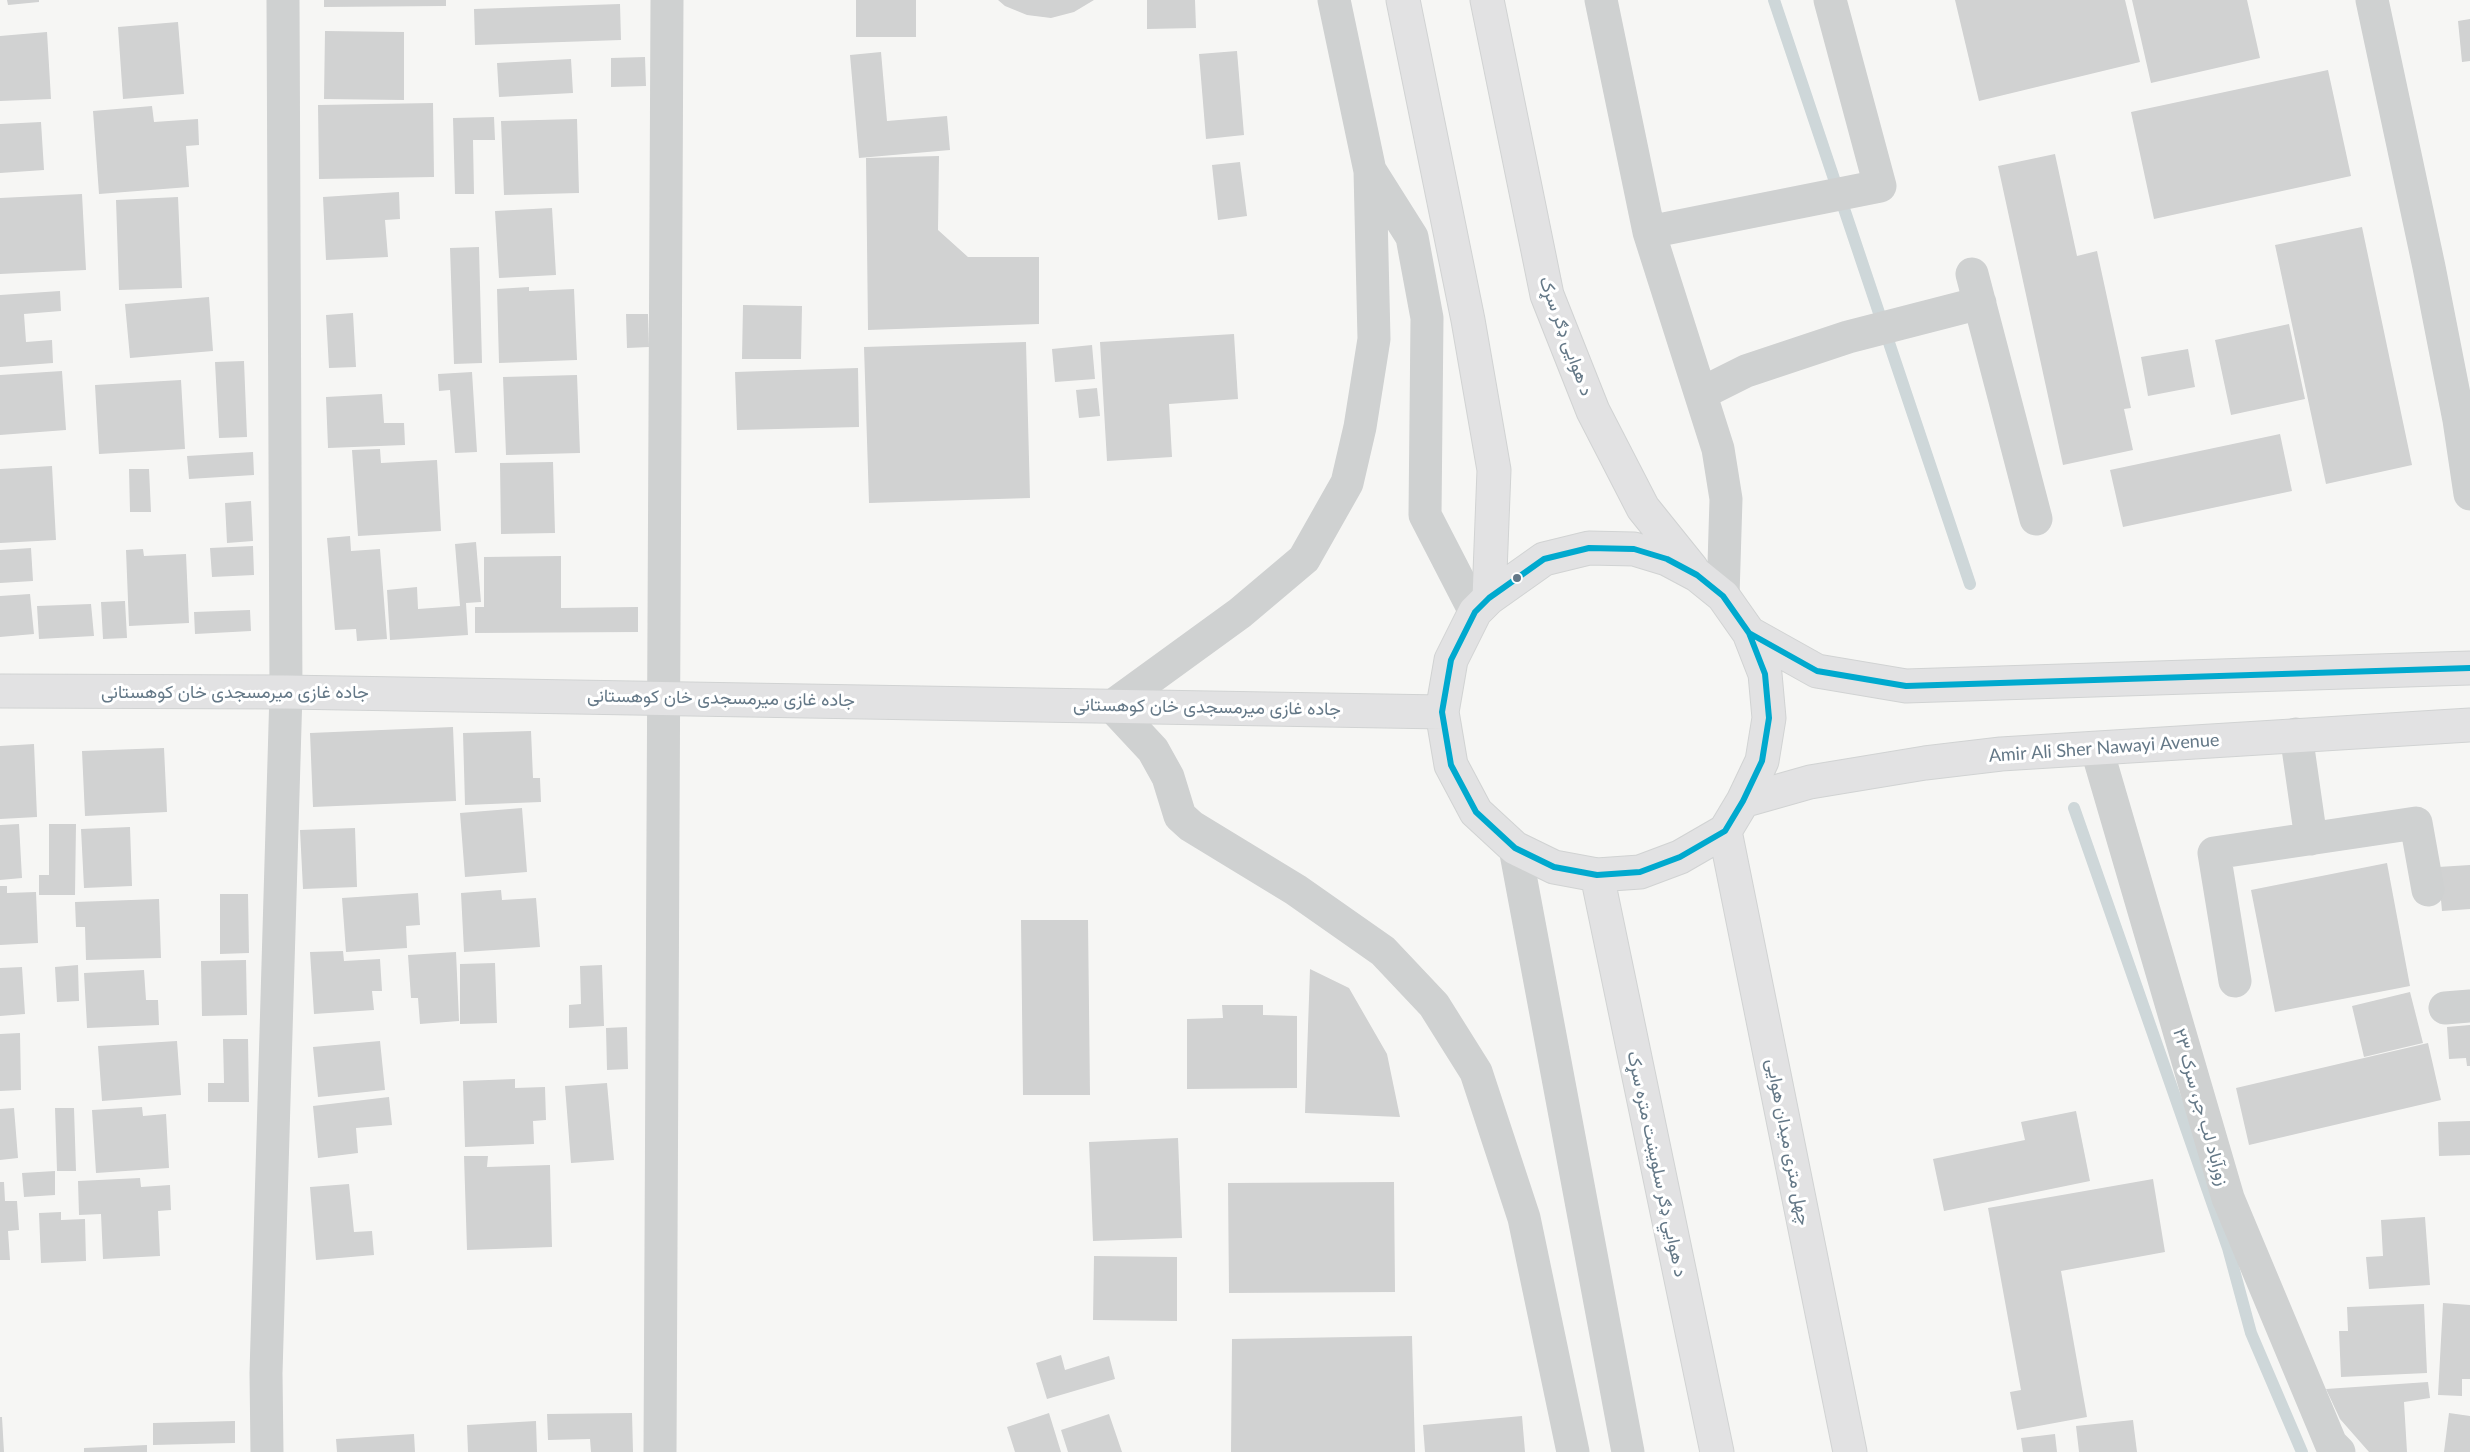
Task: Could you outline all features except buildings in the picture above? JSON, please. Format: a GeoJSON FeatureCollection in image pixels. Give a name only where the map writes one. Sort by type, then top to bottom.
{"type":"FeatureCollection","features":[{"type":"Feature","properties":{"kind":"main road"},"geometry":{"type":"LineString","coordinates":[[1403,0],[1466,309],[1494,470],[1482,605]]}},
{"type":"Feature","properties":{"kind":"main road","name":"د هوایی ډګر سړک"},"geometry":{"type":"LineString","coordinates":[[1487,0],[1547,295],[1593,411],[1642,508],[1697,575]]}},
{"type":"Feature","properties":{"kind":"main road"},"geometry":{"type":"LineString","coordinates":[[1589,548],[1634,549],[1666,559],[1697,575],[1723,596],[1749,633],[1765,674],[1769,717],[1762,761],[1743,801],[1725,831],[1680,857],[1640,872],[1597,875],[1554,867],[1515,848],[1476,812],[1451,765],[1442,712],[1451,660],[1482,605],[1544,559],[1589,548]]}},
{"type":"Feature","properties":{"kind":"main road"},"geometry":{"type":"LineString","coordinates":[[1749,633],[1817,671],[1906,686],[2470,668]]}},
{"type":"Feature","properties":{"kind":"main road","name":"جاده غازی میرمسجدی خان کوهستانی"},"geometry":{"type":"LineString","coordinates":[[0,692],[286,692],[665,697],[1442,712]]}},
{"type":"Feature","properties":{"kind":"main road","name":"Amir Ali Sher Nawayi Avenue"},"geometry":{"type":"LineString","coordinates":[[1743,801],[1810,782],[1925,763],[2001,754],[2097,750],[2296,734],[2470,725]]}},
{"type":"Feature","properties":{"kind":"main road","name":"چهل متری میدان هوایی"},"geometry":{"type":"LineString","coordinates":[[1725,831],[1850,1452]]}},
{"type":"Feature","properties":{"kind":"main road","name":"د هوايي ډګر سلویښت متره سړک"},"geometry":{"type":"LineString","coordinates":[[1597,875],[1717,1452]]}},
{"type":"Feature","properties":{"kind":"street"},"geometry":{"type":"LineString","coordinates":[[267,1452],[267,1361],[286,692],[283,0]]}},
{"type":"Feature","properties":{"kind":"street"},"geometry":{"type":"LineString","coordinates":[[660,1452],[667,0]]}},
{"type":"Feature","properties":{"kind":"street"},"geometry":{"type":"LineString","coordinates":[[1334,0],[1370,171],[1374,339],[1360,427],[1347,483],[1304,560],[1240,614],[1112,706],[1153,750],[1168,777],[1180,816],[1191,826],[1296,890],[1383,951],[1434,1005],[1476,1072],[1524,1218],[1573,1452]]}},
{"type":"Feature","properties":{"kind":"street"},"geometry":{"type":"LineString","coordinates":[[1601,0],[1649,232],[1718,449],[1726,499],[1723,596]]}},
{"type":"Feature","properties":{"kind":"street"},"geometry":{"type":"LineString","coordinates":[[1649,232],[1880,186],[1830,0]]}},
{"type":"Feature","properties":{"kind":"street"},"geometry":{"type":"LineString","coordinates":[[2372,0],[2431,278],[2470,494]]}},
{"type":"Feature","properties":{"kind":"street"},"geometry":{"type":"LineString","coordinates":[[1370,171],[1412,237],[1427,318],[1425,515],[1482,605]]}},
{"type":"Feature","properties":{"kind":"street"},"geometry":{"type":"LineString","coordinates":[[1702,393],[1746,370],[1848,337],[1931,317],[1976,288],[2036,519]]}},
{"type":"Feature","properties":{"kind":"street"},"geometry":{"type":"LineString","coordinates":[[2296,734],[2311,839]]}},
{"type":"Feature","properties":{"kind":"street","name":"زورآباد لب جر، سرک ۲۳"},"geometry":{"type":"LineString","coordinates":[[2097,750],[2228,1198],[2331,1444],[2339,1452]]}},
{"type":"Feature","properties":{"kind":"street"},"geometry":{"type":"LineString","coordinates":[[2235,981],[2214,853],[2416,823],[2428,890]]}},
{"type":"Feature","properties":{"kind":"street"},"geometry":{"type":"LineString","coordinates":[[1515,848],[1628,1452]]}},
{"type":"Feature","properties":{"kind":"waterway"},"geometry":{"type":"LineString","coordinates":[[1774,0],[1970,584]]}},
{"type":"Feature","properties":{"kind":"waterway"},"geometry":{"type":"LineString","coordinates":[[2074,808],[2228,1248],[2251,1333],[2302,1452]]}},
{"type":"Feature","properties":{"kind":"transit line"},"geometry":{"type":"LineString","coordinates":[[1749,633],[1765,674],[1769,718],[1762,761],[1743,801],[1725,831],[1680,857],[1640,872],[1597,875],[1554,867],[1515,848],[1476,812],[1451,765],[1442,712],[1451,660],[1475,612],[1489,598],[1544,559],[1589,548],[1634,549],[1667,559],[1697,575],[1723,596],[1749,633],[1817,671],[1906,686],[2470,668]]}}]}
